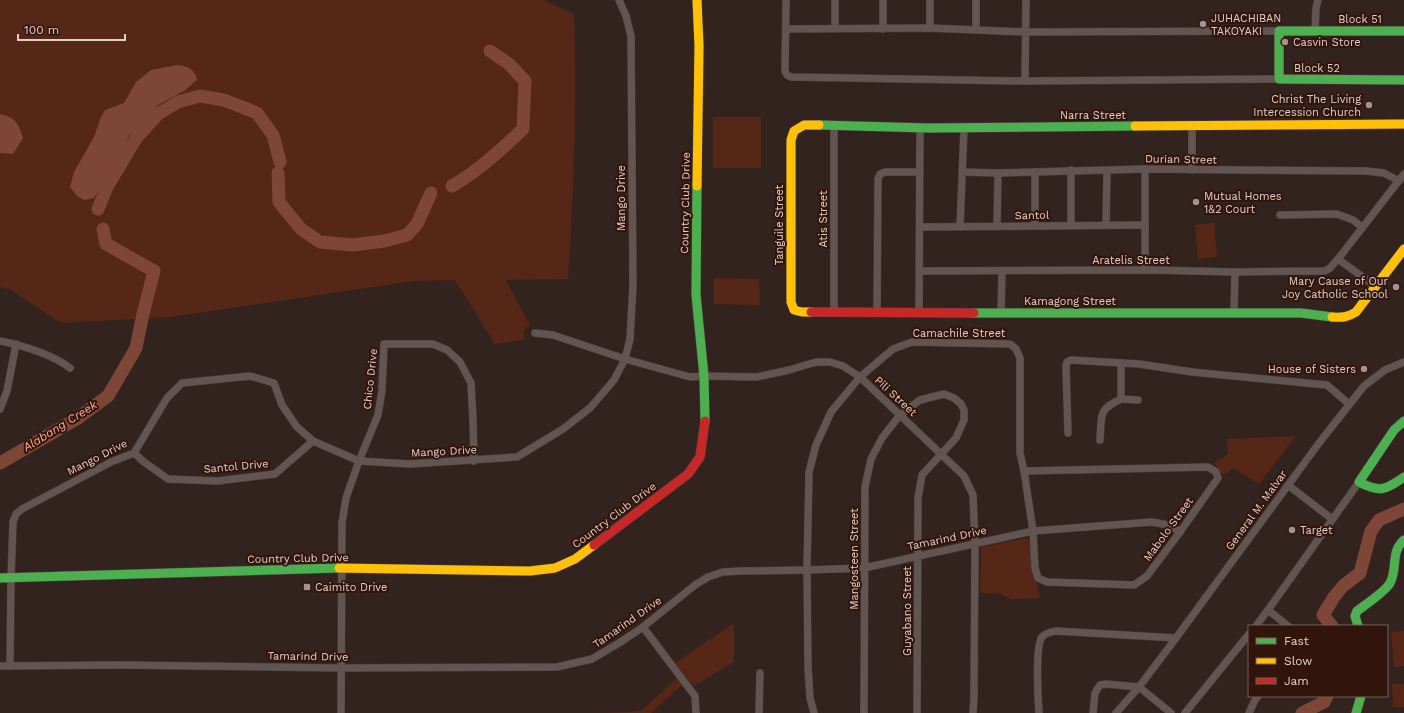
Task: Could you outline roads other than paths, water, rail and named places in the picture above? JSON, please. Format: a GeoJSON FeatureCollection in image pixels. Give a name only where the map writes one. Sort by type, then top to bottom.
{"type":"FeatureCollection","features":[{"type":"Feature","properties":{"kind":"street","name":"Mango Drive"},"geometry":{"type":"LineString","coordinates":[[10,578],[13,522],[16,514],[22,509],[111,462],[134,453],[167,398],[182,383],[250,376],[274,383],[282,405],[297,427],[312,442],[359,461],[410,464],[517,457],[563,429],[590,408],[614,380],[625,359],[630,338],[633,285],[631,36],[626,16],[619,0]]}},
{"type":"Feature","properties":{"kind":"street","name":"Country Club Drive"},"geometry":{"type":"LineString","coordinates":[[0,578],[342,568],[530,571],[555,568],[575,559],[688,474],[700,457],[706,426],[704,376],[696,294],[699,46],[697,0]]}},
{"type":"Feature","properties":{"kind":"street"},"geometry":{"type":"LineString","coordinates":[[786,0],[785,71],[787,75],[796,78],[1025,81],[1279,80]]}},
{"type":"Feature","properties":{"kind":"street"},"geometry":{"type":"LineString","coordinates":[[835,0],[835,28]]}},
{"type":"Feature","properties":{"kind":"street"},"geometry":{"type":"LineString","coordinates":[[883,0],[883,29]]}},
{"type":"Feature","properties":{"kind":"street"},"geometry":{"type":"LineString","coordinates":[[930,0],[930,28]]}},
{"type":"Feature","properties":{"kind":"street"},"geometry":{"type":"LineString","coordinates":[[976,0],[976,30]]}},
{"type":"Feature","properties":{"kind":"street"},"geometry":{"type":"LineString","coordinates":[[1025,81],[1027,32],[1026,0]]}},
{"type":"Feature","properties":{"kind":"street"},"geometry":{"type":"LineString","coordinates":[[1316,31],[1316,8],[1318,0]]}},
{"type":"Feature","properties":{"kind":"street"},"geometry":{"type":"LineString","coordinates":[[786,29],[930,28],[1027,32],[1279,31]]}},
{"type":"Feature","properties":{"kind":"street","name":"Block 51"},"geometry":{"type":"LineString","coordinates":[[1279,31],[1404,31]]}},
{"type":"Feature","properties":{"kind":"street","name":"Block 52"},"geometry":{"type":"LineString","coordinates":[[1279,31],[1279,80],[1404,80]]}},
{"type":"Feature","properties":{"kind":"street","name":"Narra Street"},"geometry":{"type":"LineString","coordinates":[[791,140],[794,131],[804,125],[964,128],[1404,124]]}},
{"type":"Feature","properties":{"kind":"street","name":"Atis Street"},"geometry":{"type":"LineString","coordinates":[[834,125],[834,313]]}},
{"type":"Feature","properties":{"kind":"street"},"geometry":{"type":"LineString","coordinates":[[1192,126],[1192,170]]}},
{"type":"Feature","properties":{"kind":"street"},"geometry":{"type":"LineString","coordinates":[[919,313],[920,128]]}},
{"type":"Feature","properties":{"kind":"street"},"geometry":{"type":"LineString","coordinates":[[960,227],[964,128]]}},
{"type":"Feature","properties":{"kind":"street","name":"Tanguile Street"},"geometry":{"type":"LineString","coordinates":[[791,140],[791,302],[794,310]]}},
{"type":"Feature","properties":{"kind":"street"},"geometry":{"type":"LineString","coordinates":[[1145,169],[1146,270]]}},
{"type":"Feature","properties":{"kind":"street","name":"Durian Street"},"geometry":{"type":"LineString","coordinates":[[962,172],[998,173],[1145,169],[1366,171],[1384,173],[1399,180]]}},
{"type":"Feature","properties":{"kind":"street"},"geometry":{"type":"LineString","coordinates":[[1071,170],[1071,226]]}},
{"type":"Feature","properties":{"kind":"street"},"geometry":{"type":"LineString","coordinates":[[1106,225],[1107,171]]}},
{"type":"Feature","properties":{"kind":"street"},"geometry":{"type":"LineString","coordinates":[[877,313],[878,179],[880,174],[885,172],[920,172]]}},
{"type":"Feature","properties":{"kind":"street"},"geometry":{"type":"LineString","coordinates":[[1035,172],[1035,226]]}},
{"type":"Feature","properties":{"kind":"street"},"geometry":{"type":"LineString","coordinates":[[997,226],[998,173]]}},
{"type":"Feature","properties":{"kind":"street","name":"Aratelis Street"},"geometry":{"type":"LineString","coordinates":[[919,271],[1320,271],[1330,268],[1338,259],[1404,174]]}},
{"type":"Feature","properties":{"kind":"street"},"geometry":{"type":"LineString","coordinates":[[1280,215],[1337,214],[1353,220],[1362,227]]}},
{"type":"Feature","properties":{"kind":"street","name":"Santol"},"geometry":{"type":"LineString","coordinates":[[920,228],[1145,224]]}},
{"type":"Feature","properties":{"kind":"street"},"geometry":{"type":"LineString","coordinates":[[1338,259],[1375,286],[1404,249]]}},
{"type":"Feature","properties":{"kind":"street"},"geometry":{"type":"LineString","coordinates":[[1000,314],[1002,271]]}},
{"type":"Feature","properties":{"kind":"street"},"geometry":{"type":"LineString","coordinates":[[1234,313],[1235,272]]}},
{"type":"Feature","properties":{"kind":"street","name":"Kamagong Street"},"geometry":{"type":"LineString","coordinates":[[794,310],[802,312],[834,313],[1000,314],[1301,313],[1340,318],[1356,312],[1375,286]]}},
{"type":"Feature","properties":{"kind":"street"},"geometry":{"type":"LineString","coordinates":[[535,333],[552,335],[625,359],[690,377],[757,377],[816,362],[830,362],[843,366],[860,377]]}},
{"type":"Feature","properties":{"kind":"street"},"geometry":{"type":"LineString","coordinates":[[0,341],[16,344],[58,360],[70,368]]}},
{"type":"Feature","properties":{"kind":"street","name":"Camachile Street"},"geometry":{"type":"LineString","coordinates":[[860,377],[893,348],[912,342],[1010,344],[1016,349],[1020,358],[1020,453],[1024,471]]}},
{"type":"Feature","properties":{"kind":"street"},"geometry":{"type":"LineString","coordinates":[[0,409],[7,391],[16,344]]}},
{"type":"Feature","properties":{"kind":"street","name":"Chico Drive"},"geometry":{"type":"LineString","coordinates":[[342,568],[342,523],[346,498],[378,415],[382,390],[382,359],[384,344],[433,344],[447,350],[460,362],[471,383],[474,420],[474,461]]}},
{"type":"Feature","properties":{"kind":"street"},"geometry":{"type":"LineString","coordinates":[[1068,433],[1066,366],[1067,362],[1071,360],[1121,362],[1186,371],[1327,385],[1349,404]]}},
{"type":"Feature","properties":{"kind":"street"},"geometry":{"type":"LineString","coordinates":[[1121,362],[1121,399]]}},
{"type":"Feature","properties":{"kind":"street","name":"General M. Malvar"},"geometry":{"type":"LineString","coordinates":[[1116,713],[1176,638],[1318,443],[1349,404],[1364,386],[1385,370],[1404,362]]}},
{"type":"Feature","properties":{"kind":"street","name":"Pili Street"},"geometry":{"type":"LineString","coordinates":[[814,713],[810,698],[808,667],[807,570],[809,472],[816,445],[831,412],[860,377],[964,476],[973,495],[975,543],[973,713]]}},
{"type":"Feature","properties":{"kind":"street","name":"Guyabano Street"},"geometry":{"type":"LineString","coordinates":[[900,415],[920,400],[944,394],[954,398],[961,404],[964,410],[964,420],[956,438],[922,475],[918,498],[918,713]]}},
{"type":"Feature","properties":{"kind":"street"},"geometry":{"type":"LineString","coordinates":[[1100,440],[1102,414],[1104,408],[1121,399],[1138,400]]}},
{"type":"Feature","properties":{"kind":"street","name":"Mangosteen Street"},"geometry":{"type":"LineString","coordinates":[[864,713],[865,487],[871,459],[882,438],[900,415]]}},
{"type":"Feature","properties":{"kind":"street"},"geometry":{"type":"LineString","coordinates":[[1257,625],[1359,482],[1394,430],[1404,421]]}},
{"type":"Feature","properties":{"kind":"street","name":"Santol Drive"},"geometry":{"type":"LineString","coordinates":[[134,453],[168,479],[217,481],[275,474],[312,442]]}},
{"type":"Feature","properties":{"kind":"street","name":"Mabolo Street"},"geometry":{"type":"LineString","coordinates":[[1208,467],[1216,472],[1218,478],[1147,576],[1134,585],[1047,582],[1038,578],[1035,568],[1033,532],[1024,471],[1208,467]]}},
{"type":"Feature","properties":{"kind":"street"},"geometry":{"type":"LineString","coordinates":[[1359,482],[1378,491],[1387,489],[1404,477]]}},
{"type":"Feature","properties":{"kind":"street"},"geometry":{"type":"LineString","coordinates":[[1288,485],[1332,519]]}},
{"type":"Feature","properties":{"kind":"street","name":"Tamarind Drive"},"geometry":{"type":"LineString","coordinates":[[0,666],[120,665],[340,668],[557,667],[592,659],[643,627],[695,585],[708,577],[723,572],[864,568],[975,543],[1033,532],[1152,522],[1168,525],[1180,532]]}},
{"type":"Feature","properties":{"kind":"street"},"geometry":{"type":"LineString","coordinates":[[1358,625],[1355,616],[1357,611],[1389,585],[1392,580],[1397,546],[1404,540]]}},
{"type":"Feature","properties":{"kind":"street"},"geometry":{"type":"LineString","coordinates":[[341,713],[340,668],[342,568]]}},
{"type":"Feature","properties":{"kind":"street"},"geometry":{"type":"LineString","coordinates":[[10,578],[10,666]]}},
{"type":"Feature","properties":{"kind":"street"},"geometry":{"type":"LineString","coordinates":[[1268,610],[1287,625]]}},
{"type":"Feature","properties":{"kind":"street"},"geometry":{"type":"LineString","coordinates":[[643,627],[695,696],[696,713]]}},
{"type":"Feature","properties":{"kind":"street"},"geometry":{"type":"LineString","coordinates":[[1039,713],[1038,647],[1042,636],[1048,632],[1056,631],[1176,638]]}},
{"type":"Feature","properties":{"kind":"street"},"geometry":{"type":"LineString","coordinates":[[1185,713],[1248,635]]}},
{"type":"Feature","properties":{"kind":"street"},"geometry":{"type":"LineString","coordinates":[[760,673],[760,712]]}},
{"type":"Feature","properties":{"kind":"street"},"geometry":{"type":"LineString","coordinates":[[1093,713],[1095,693],[1100,685],[1106,684],[1138,687],[1171,713]]}},
{"type":"Feature","properties":{"kind":"street"},"geometry":{"type":"LineString","coordinates":[[1248,713],[1257,697]]}},
{"type":"Feature","properties":{"kind":"street"},"geometry":{"type":"LineString","coordinates":[[1356,713],[1361,697]]}},
{"type":"Feature","properties":{"kind":"waterway","name":"Alabang Creek"},"geometry":{"type":"LineString","coordinates":[[452,186],[480,167],[523,129],[525,81],[509,64],[490,51]]}},
{"type":"Feature","properties":{"kind":"waterway","name":"Alabang Creek"},"geometry":{"type":"LineString","coordinates":[[98,209],[107,187],[137,137],[158,114],[178,102],[200,96],[224,100],[257,113],[273,135],[280,162]]}},
{"type":"Feature","properties":{"kind":"waterway","name":"Alabang Creek"},"geometry":{"type":"LineString","coordinates":[[278,173],[279,202],[301,229],[320,242],[353,245],[384,241],[407,235],[417,224],[431,193]]}},
{"type":"Feature","properties":{"kind":"waterway","name":"Alabang Creek"},"geometry":{"type":"LineString","coordinates":[[0,463],[78,418],[108,396],[136,348],[154,271],[106,244],[103,229]]}},
{"type":"Feature","properties":{"kind":"waterway"},"geometry":{"type":"LineString","coordinates":[[1331,625],[1323,615],[1343,586],[1360,573],[1371,531],[1379,520],[1404,509]]}},
{"type":"Feature","properties":{"kind":"waterway"},"geometry":{"type":"LineString","coordinates":[[1302,713],[1324,702],[1326,697]]}},
{"type":"Feature","properties":{"kind":"place","name":"JUHACHIBAN TAKOYAKI"},"geometry":{"type":"Point","coordinates":[1203,24]}},
{"type":"Feature","properties":{"kind":"place","name":"Casvin Store"},"geometry":{"type":"Point","coordinates":[1285,42]}},
{"type":"Feature","properties":{"kind":"place","name":"Christ The Living Intercession Church"},"geometry":{"type":"Point","coordinates":[1369,105]}},
{"type":"Feature","properties":{"kind":"place","name":"Mutual Homes 1&2 Court"},"geometry":{"type":"Point","coordinates":[1196,202]}},
{"type":"Feature","properties":{"kind":"place","name":"Mary Cause of Our Joy Catholic School"},"geometry":{"type":"Point","coordinates":[1396,287]}},
{"type":"Feature","properties":{"kind":"place","name":"House of Sisters"},"geometry":{"type":"Point","coordinates":[1364,369]}},
{"type":"Feature","properties":{"kind":"place","name":"Target"},"geometry":{"type":"Point","coordinates":[1292,530]}},
{"type":"Feature","properties":{"kind":"place","name":"Caimito Drive"},"geometry":{"type":"Point","coordinates":[307,587]}}]}
